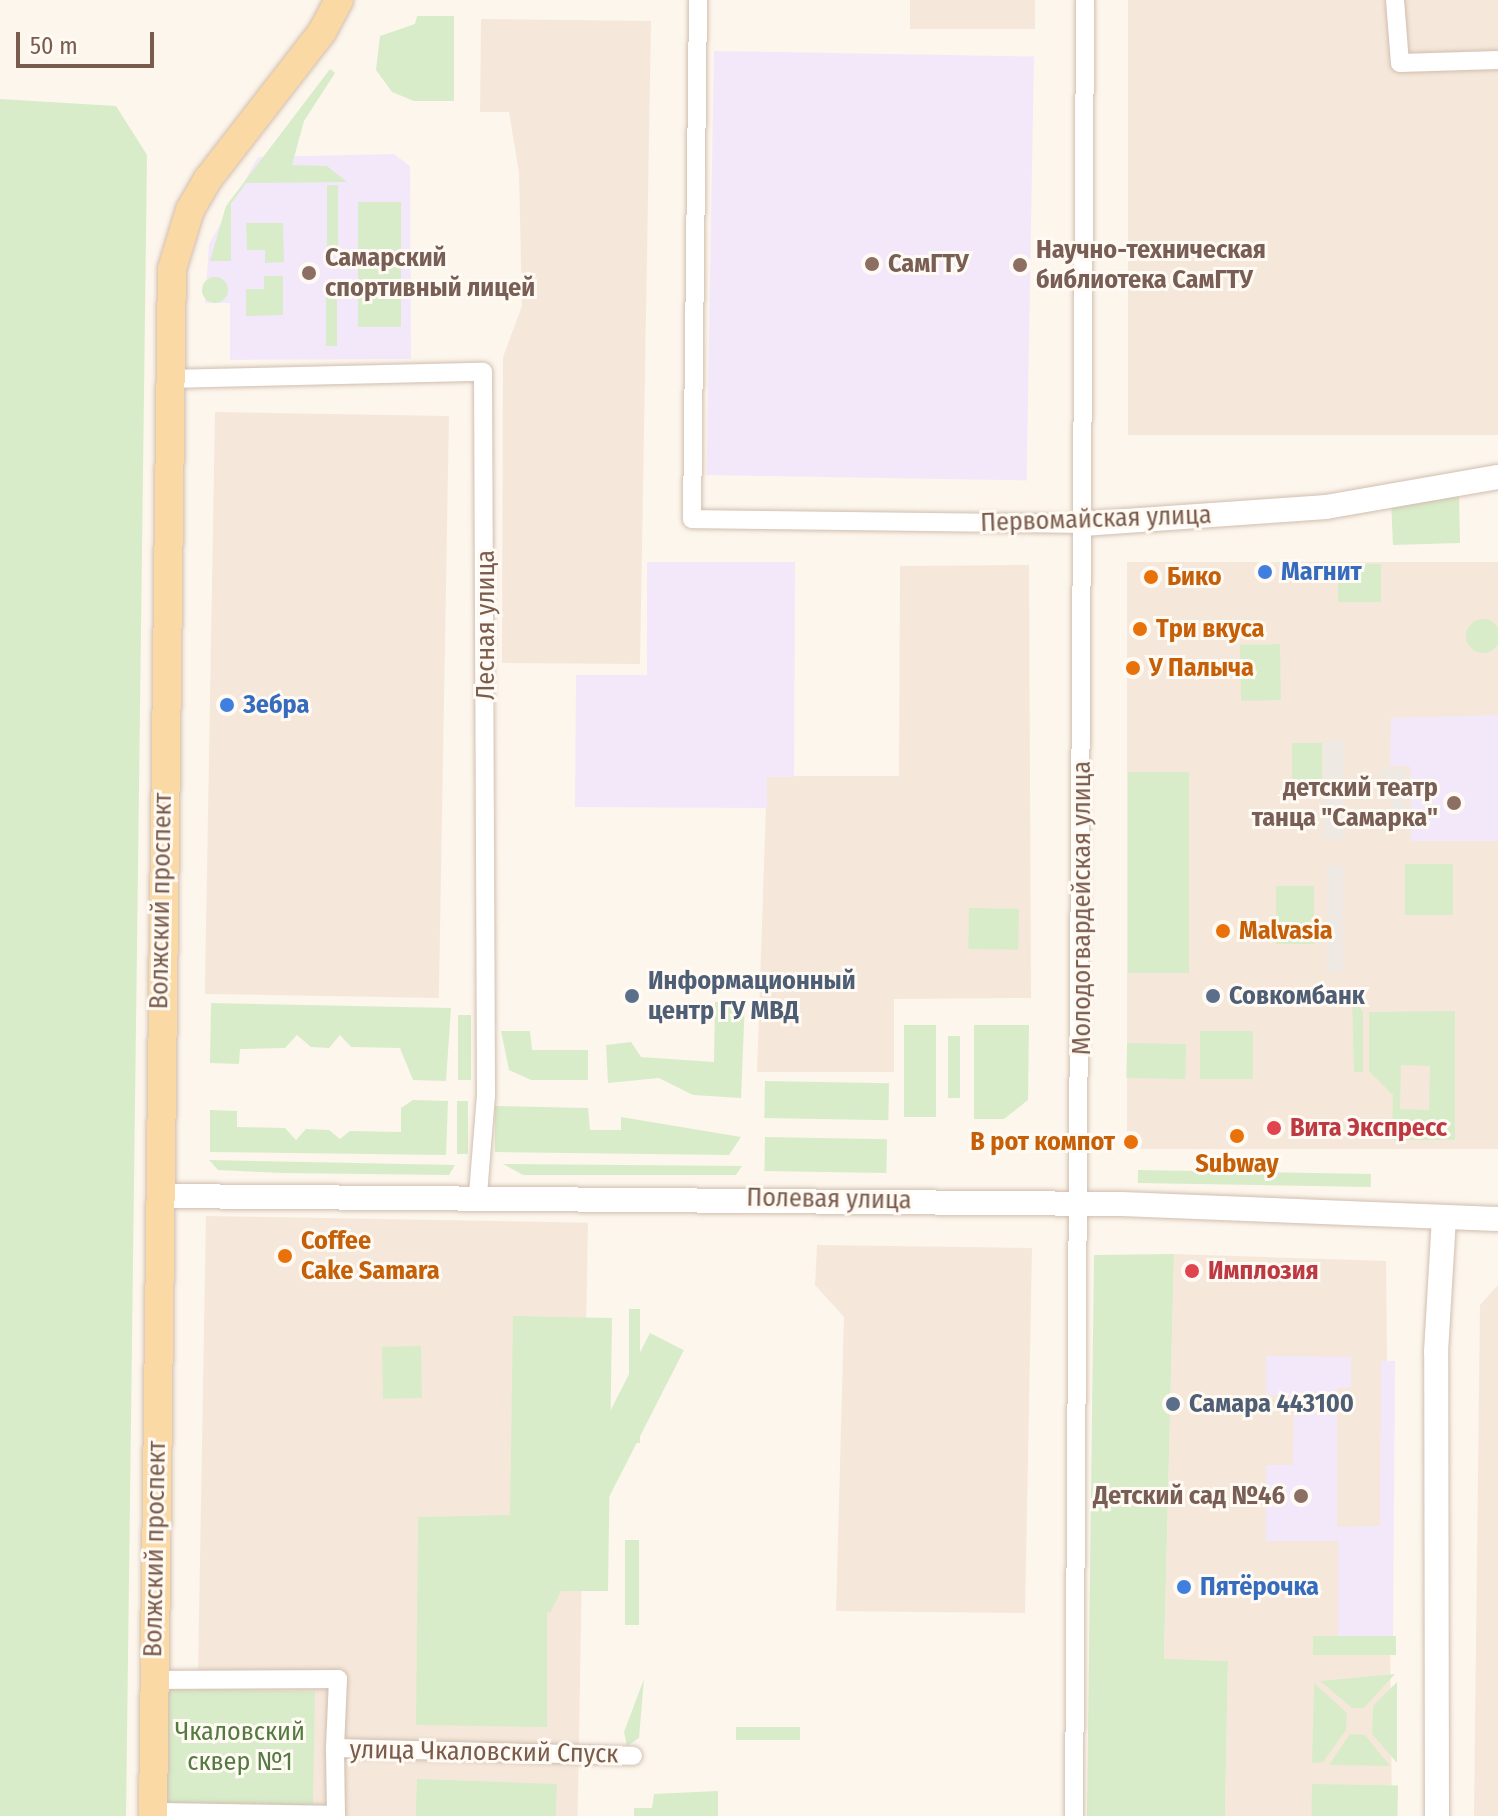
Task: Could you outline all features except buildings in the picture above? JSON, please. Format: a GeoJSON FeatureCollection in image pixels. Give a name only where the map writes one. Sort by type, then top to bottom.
{"type":"FeatureCollection","features":[{"type":"Feature","properties":{"kind":"main road","name":"Волжский проспект"},"geometry":{"type":"LineString","coordinates":[[153,1814],[166,379],[172,269],[190,210],[322,32],[339,0]]}},
{"type":"Feature","properties":{"kind":"street","name":"Первомайская улица"},"geometry":{"type":"LineString","coordinates":[[698,0],[692,519],[1083,524],[1326,507],[1498,477]]}},
{"type":"Feature","properties":{"kind":"street","name":"Молодогвардейская улица"},"geometry":{"type":"LineString","coordinates":[[1074,1816],[1081,1204],[1085,0]]}},
{"type":"Feature","properties":{"kind":"street"},"geometry":{"type":"LineString","coordinates":[[1395,0],[1400,63],[1498,60]]}},
{"type":"Feature","properties":{"kind":"street","name":"Лесная улица"},"geometry":{"type":"LineString","coordinates":[[166,379],[483,372],[486,1095],[478,1194]]}},
{"type":"Feature","properties":{"kind":"street","name":"Полевая улица"},"geometry":{"type":"LineString","coordinates":[[159,1196],[478,1194],[1081,1204],[1498,1219]]}},
{"type":"Feature","properties":{"kind":"street"},"geometry":{"type":"LineString","coordinates":[[1437,1816],[1436,1331],[1444,1218]]}},
{"type":"Feature","properties":{"kind":"street","name":"улица Чкаловский Спуск"},"geometry":{"type":"LineString","coordinates":[[153,1814],[336,1815],[338,1679],[154,1680]]}},
{"type":"Feature","properties":{"kind":"street","name":"улица Чкаловский Спуск"},"geometry":{"type":"LineString","coordinates":[[335,1748],[633,1756]]}},
{"type":"Feature","properties":{"kind":"shaded area"},"geometry":{"type":"Polygon","coordinates":[[[910,0],[1035,0],[1035,29],[910,29],[910,0]]]}},
{"type":"Feature","properties":{"kind":"shaded area"},"geometry":{"type":"Polygon","coordinates":[[[1128,0],[1498,0],[1498,435],[1128,435],[1128,0]]]}},
{"type":"Feature","properties":{"kind":"shaded area"},"geometry":{"type":"Polygon","coordinates":[[[481,19],[651,21],[640,664],[502,663],[503,357],[522,306],[519,173],[509,112],[480,112],[481,19]]]}},
{"type":"Feature","properties":{"kind":"shaded area","name":"СамГТУ"},"geometry":{"type":"Polygon","coordinates":[[[714,51],[1034,57],[1027,481],[707,475],[714,51]]]}},
{"type":"Feature","properties":{"kind":"shaded area","name":"Самарский спортивный лицей"},"geometry":{"type":"Polygon","coordinates":[[[394,154],[410,166],[411,359],[230,360],[230,303],[205,303],[209,244],[258,157],[394,154]]]}},
{"type":"Feature","properties":{"kind":"shaded area"},"geometry":{"type":"Polygon","coordinates":[[[215,412],[449,416],[439,998],[205,994],[215,412]]]}},
{"type":"Feature","properties":{"kind":"shaded area"},"geometry":{"type":"Polygon","coordinates":[[[647,562],[795,562],[794,777],[767,777],[767,808],[575,807],[576,675],[647,675],[647,562]]]}},
{"type":"Feature","properties":{"kind":"shaded area"},"geometry":{"type":"Polygon","coordinates":[[[1127,562],[1498,562],[1498,1149],[1127,1149],[1127,562]]]}},
{"type":"Feature","properties":{"kind":"shaded area"},"geometry":{"type":"Polygon","coordinates":[[[1029,565],[1031,998],[894,999],[894,1072],[757,1072],[767,776],[899,776],[900,566],[1029,565]]]}},
{"type":"Feature","properties":{"kind":"shaded area","name":"детский театр танца \"Самарка\""},"geometry":{"type":"Polygon","coordinates":[[[1498,715],[1498,841],[1411,841],[1410,766],[1390,766],[1391,718],[1498,715]]]}},
{"type":"Feature","properties":{"kind":"shaded area"},"geometry":{"type":"Polygon","coordinates":[[[1324,741],[1344,741],[1344,839],[1324,839],[1324,741]]]}},
{"type":"Feature","properties":{"kind":"shaded area"},"geometry":{"type":"Polygon","coordinates":[[[1382,769],[1405,769],[1406,816],[1392,816],[1392,788],[1382,787],[1382,769]]]}},
{"type":"Feature","properties":{"kind":"shaded area"},"geometry":{"type":"Polygon","coordinates":[[[1327,866],[1343,866],[1343,972],[1327,972],[1327,866]]]}},
{"type":"Feature","properties":{"kind":"shaded area"},"geometry":{"type":"Polygon","coordinates":[[[206,1216],[588,1223],[578,1816],[196,1816],[206,1216]]]}},
{"type":"Feature","properties":{"kind":"shaded area"},"geometry":{"type":"Polygon","coordinates":[[[817,1245],[1032,1248],[1025,1613],[836,1611],[844,1317],[815,1285],[817,1245]]]}},
{"type":"Feature","properties":{"kind":"shaded area"},"geometry":{"type":"Polygon","coordinates":[[[1174,1254],[1386,1261],[1392,1816],[1225,1816],[1228,1661],[1164,1660],[1174,1254]]]}},
{"type":"Feature","properties":{"kind":"shaded area"},"geometry":{"type":"Polygon","coordinates":[[[1498,1285],[1498,1816],[1474,1816],[1480,1305],[1498,1285]]]}},
{"type":"Feature","properties":{"kind":"shaded area","name":"Детский сад №46"},"geometry":{"type":"Polygon","coordinates":[[[1266,1356],[1351,1357],[1351,1387],[1337,1388],[1337,1527],[1380,1526],[1381,1361],[1395,1361],[1393,1638],[1338,1638],[1338,1541],[1266,1541],[1266,1465],[1293,1465],[1294,1396],[1266,1395],[1266,1356]]]}},
{"type":"Feature","properties":{"kind":"green space"},"geometry":{"type":"Polygon","coordinates":[[[417,16],[454,16],[454,101],[414,101],[392,92],[376,70],[380,36],[415,24],[417,16]]]}},
{"type":"Feature","properties":{"kind":"green space"},"geometry":{"type":"Polygon","coordinates":[[[330,69],[335,73],[304,121],[292,165],[327,166],[347,182],[246,183],[231,204],[231,261],[210,261],[226,206],[330,69]]]}},
{"type":"Feature","properties":{"kind":"green space"},"geometry":{"type":"Polygon","coordinates":[[[0,99],[116,106],[147,155],[126,1816],[0,1816],[0,99]]]}},
{"type":"Feature","properties":{"kind":"green space"},"geometry":{"type":"Polygon","coordinates":[[[327,185],[338,185],[338,253],[327,253],[327,185]]]}},
{"type":"Feature","properties":{"kind":"green space"},"geometry":{"type":"Polygon","coordinates":[[[358,202],[401,202],[401,327],[358,327],[358,202]]]}},
{"type":"Feature","properties":{"kind":"green space"},"geometry":{"type":"Polygon","coordinates":[[[246,223],[283,223],[284,262],[265,263],[265,250],[247,250],[246,223]]]}},
{"type":"Feature","properties":{"kind":"green space"},"geometry":{"type":"Polygon","coordinates":[[[264,276],[283,276],[283,315],[246,316],[246,289],[264,289],[264,276]]]}},
{"type":"Feature","properties":{"kind":"green space"},"geometry":{"type":"Polygon","coordinates":[[[215,277],[225,280],[228,290],[225,300],[215,303],[205,300],[202,290],[205,280],[215,277]]]}},
{"type":"Feature","properties":{"kind":"green space"},"geometry":{"type":"Polygon","coordinates":[[[326,284],[337,284],[337,346],[326,346],[326,284]]]}},
{"type":"Feature","properties":{"kind":"green space"},"geometry":{"type":"Polygon","coordinates":[[[1459,491],[1460,543],[1393,545],[1391,501],[1459,491]]]}},
{"type":"Feature","properties":{"kind":"green space"},"geometry":{"type":"Polygon","coordinates":[[[1338,564],[1381,564],[1381,602],[1338,602],[1338,564]]]}},
{"type":"Feature","properties":{"kind":"green space"},"geometry":{"type":"Polygon","coordinates":[[[1483,619],[1495,624],[1500,636],[1495,648],[1483,653],[1471,648],[1466,636],[1471,624],[1483,619]]]}},
{"type":"Feature","properties":{"kind":"green space"},"geometry":{"type":"Polygon","coordinates":[[[1280,644],[1281,700],[1241,701],[1240,645],[1280,644]]]}},
{"type":"Feature","properties":{"kind":"green space"},"geometry":{"type":"Polygon","coordinates":[[[1292,743],[1322,743],[1322,785],[1292,785],[1292,743]]]}},
{"type":"Feature","properties":{"kind":"green space"},"geometry":{"type":"Polygon","coordinates":[[[1128,772],[1189,772],[1189,973],[1128,973],[1128,772]]]}},
{"type":"Feature","properties":{"kind":"green space"},"geometry":{"type":"Polygon","coordinates":[[[1405,864],[1453,864],[1453,915],[1405,915],[1405,864]]]}},
{"type":"Feature","properties":{"kind":"green space"},"geometry":{"type":"Polygon","coordinates":[[[1276,886],[1314,886],[1314,944],[1276,944],[1276,886]]]}},
{"type":"Feature","properties":{"kind":"green space"},"geometry":{"type":"Polygon","coordinates":[[[969,908],[1019,909],[1018,950],[968,949],[969,908]]]}},
{"type":"Feature","properties":{"kind":"green space"},"geometry":{"type":"Polygon","coordinates":[[[1352,994],[1363,1012],[1363,1072],[1354,1072],[1352,994]]]}},
{"type":"Feature","properties":{"kind":"green space"},"geometry":{"type":"Polygon","coordinates":[[[745,1001],[741,1098],[693,1095],[659,1078],[608,1083],[606,1045],[631,1042],[641,1057],[714,1062],[715,1002],[745,1001]]]}},
{"type":"Feature","properties":{"kind":"green space"},"geometry":{"type":"Polygon","coordinates":[[[211,1003],[451,1008],[446,1081],[413,1080],[400,1048],[351,1047],[340,1035],[329,1048],[311,1047],[297,1035],[285,1048],[240,1049],[239,1064],[210,1063],[211,1003]]]}},
{"type":"Feature","properties":{"kind":"green space"},"geometry":{"type":"Polygon","coordinates":[[[1455,1011],[1455,1140],[1392,1140],[1393,1095],[1369,1071],[1369,1012],[1455,1011]],[[1401,1065],[1400,1109],[1429,1110],[1430,1066],[1401,1065]]]}},
{"type":"Feature","properties":{"kind":"green space"},"geometry":{"type":"Polygon","coordinates":[[[458,1015],[471,1015],[471,1080],[458,1080],[458,1015]]]}},
{"type":"Feature","properties":{"kind":"green space"},"geometry":{"type":"Polygon","coordinates":[[[904,1025],[936,1025],[936,1117],[904,1117],[904,1025]]]}},
{"type":"Feature","properties":{"kind":"green space"},"geometry":{"type":"Polygon","coordinates":[[[974,1025],[1029,1025],[1028,1100],[1004,1119],[974,1119],[974,1025]]]}},
{"type":"Feature","properties":{"kind":"green space"},"geometry":{"type":"Polygon","coordinates":[[[501,1031],[530,1031],[532,1050],[588,1050],[588,1080],[531,1080],[509,1070],[501,1031]]]}},
{"type":"Feature","properties":{"kind":"green space"},"geometry":{"type":"Polygon","coordinates":[[[1200,1031],[1253,1031],[1253,1079],[1200,1079],[1200,1031]]]}},
{"type":"Feature","properties":{"kind":"green space"},"geometry":{"type":"Polygon","coordinates":[[[948,1036],[960,1036],[960,1098],[948,1098],[948,1036]]]}},
{"type":"Feature","properties":{"kind":"green space"},"geometry":{"type":"Polygon","coordinates":[[[1127,1043],[1186,1044],[1185,1079],[1126,1078],[1127,1043]]]}},
{"type":"Feature","properties":{"kind":"green space"},"geometry":{"type":"Polygon","coordinates":[[[765,1081],[889,1083],[888,1120],[764,1118],[765,1081]]]}},
{"type":"Feature","properties":{"kind":"green space"},"geometry":{"type":"Polygon","coordinates":[[[413,1100],[448,1101],[446,1155],[210,1152],[210,1110],[237,1111],[237,1127],[285,1128],[296,1140],[306,1129],[329,1130],[340,1139],[350,1131],[401,1132],[401,1108],[413,1100]]]}},
{"type":"Feature","properties":{"kind":"green space"},"geometry":{"type":"Polygon","coordinates":[[[457,1101],[468,1101],[468,1154],[457,1154],[457,1101]]]}},
{"type":"Feature","properties":{"kind":"green space"},"geometry":{"type":"Polygon","coordinates":[[[495,1106],[588,1108],[590,1130],[621,1130],[621,1117],[741,1137],[729,1155],[495,1152],[495,1106]]]}},
{"type":"Feature","properties":{"kind":"green space"},"geometry":{"type":"Polygon","coordinates":[[[765,1137],[887,1139],[886,1173],[764,1171],[765,1137]]]}},
{"type":"Feature","properties":{"kind":"green space"},"geometry":{"type":"Polygon","coordinates":[[[209,1160],[455,1165],[449,1175],[284,1173],[218,1170],[209,1160]]]}},
{"type":"Feature","properties":{"kind":"green space"},"geometry":{"type":"Polygon","coordinates":[[[503,1164],[742,1166],[736,1175],[523,1175],[503,1164]]]}},
{"type":"Feature","properties":{"kind":"green space"},"geometry":{"type":"Polygon","coordinates":[[[1138,1170],[1371,1174],[1371,1187],[1138,1183],[1138,1170]]]}},
{"type":"Feature","properties":{"kind":"green space"},"geometry":{"type":"Polygon","coordinates":[[[1174,1254],[1164,1659],[1228,1661],[1225,1816],[1087,1816],[1094,1255],[1174,1254]]]}},
{"type":"Feature","properties":{"kind":"green space"},"geometry":{"type":"Polygon","coordinates":[[[629,1309],[640,1309],[640,1443],[629,1443],[629,1309]]]}},
{"type":"Feature","properties":{"kind":"green space"},"geometry":{"type":"Polygon","coordinates":[[[513,1316],[612,1318],[608,1591],[547,1591],[547,1727],[416,1725],[418,1517],[510,1515],[513,1316]]]}},
{"type":"Feature","properties":{"kind":"green space"},"geometry":{"type":"Polygon","coordinates":[[[650,1333],[684,1350],[550,1613],[516,1596],[650,1333]]]}},
{"type":"Feature","properties":{"kind":"green space"},"geometry":{"type":"Polygon","coordinates":[[[421,1346],[422,1398],[383,1399],[382,1347],[421,1346]]]}},
{"type":"Feature","properties":{"kind":"green space"},"geometry":{"type":"Polygon","coordinates":[[[625,1540],[639,1540],[639,1625],[625,1625],[625,1540]]]}},
{"type":"Feature","properties":{"kind":"green space"},"geometry":{"type":"Polygon","coordinates":[[[1313,1636],[1396,1636],[1396,1655],[1313,1655],[1313,1636]]]}},
{"type":"Feature","properties":{"kind":"green space"},"geometry":{"type":"Polygon","coordinates":[[[1395,1674],[1364,1708],[1352,1708],[1320,1681],[1395,1674]]]}},
{"type":"Feature","properties":{"kind":"green space"},"geometry":{"type":"Polygon","coordinates":[[[644,1679],[639,1738],[627,1746],[624,1732],[644,1679]]]}},
{"type":"Feature","properties":{"kind":"green space"},"geometry":{"type":"Polygon","coordinates":[[[1397,1682],[1397,1763],[1372,1734],[1373,1706],[1397,1682]]]}},
{"type":"Feature","properties":{"kind":"green space"},"geometry":{"type":"Polygon","coordinates":[[[1314,1683],[1347,1713],[1346,1730],[1323,1762],[1312,1763],[1314,1683]]]}},
{"type":"Feature","properties":{"kind":"green space","name":"Чкаловский сквер №1"},"geometry":{"type":"Polygon","coordinates":[[[166,1689],[315,1692],[313,1806],[164,1803],[166,1689]]]}},
{"type":"Feature","properties":{"kind":"green space"},"geometry":{"type":"Polygon","coordinates":[[[736,1727],[800,1727],[800,1740],[736,1740],[736,1727]]]}},
{"type":"Feature","properties":{"kind":"green space"},"geometry":{"type":"Polygon","coordinates":[[[1350,1734],[1365,1735],[1390,1766],[1329,1765],[1350,1734]]]}},
{"type":"Feature","properties":{"kind":"green space"},"geometry":{"type":"Polygon","coordinates":[[[417,1779],[557,1784],[556,1816],[416,1816],[417,1779]]]}},
{"type":"Feature","properties":{"kind":"green space"},"geometry":{"type":"Polygon","coordinates":[[[1312,1784],[1398,1786],[1397,1816],[1311,1816],[1312,1784]]]}},
{"type":"Feature","properties":{"kind":"green space"},"geometry":{"type":"Polygon","coordinates":[[[718,1791],[718,1816],[634,1816],[634,1808],[652,1808],[654,1794],[718,1791]]]}},
{"type":"Feature","properties":{"kind":"place","name":"СамГТУ"},"geometry":{"type":"Point","coordinates":[872,264]}},
{"type":"Feature","properties":{"kind":"place","name":"Научно-техническая библиотека СамГТУ"},"geometry":{"type":"Point","coordinates":[1020,265]}},
{"type":"Feature","properties":{"kind":"place","name":"Самарский спортивный лицей"},"geometry":{"type":"Point","coordinates":[309,273]}},
{"type":"Feature","properties":{"kind":"place","name":"Магнит"},"geometry":{"type":"Point","coordinates":[1265,572]}},
{"type":"Feature","properties":{"kind":"place","name":"Бико"},"geometry":{"type":"Point","coordinates":[1151,577]}},
{"type":"Feature","properties":{"kind":"place","name":"Три вкуса"},"geometry":{"type":"Point","coordinates":[1140,629]}},
{"type":"Feature","properties":{"kind":"place","name":"У Палыча"},"geometry":{"type":"Point","coordinates":[1133,668]}},
{"type":"Feature","properties":{"kind":"place","name":"Зебра"},"geometry":{"type":"Point","coordinates":[227,705]}},
{"type":"Feature","properties":{"kind":"place","name":"детский театр танца \"Самарка\""},"geometry":{"type":"Point","coordinates":[1454,803]}},
{"type":"Feature","properties":{"kind":"place","name":"Malvasia"},"geometry":{"type":"Point","coordinates":[1223,931]}},
{"type":"Feature","properties":{"kind":"place","name":"Информационный центр ГУ МВД"},"geometry":{"type":"Point","coordinates":[632,996]}},
{"type":"Feature","properties":{"kind":"place","name":"Совкомбанк"},"geometry":{"type":"Point","coordinates":[1213,996]}},
{"type":"Feature","properties":{"kind":"place","name":"Вита Экспресс"},"geometry":{"type":"Point","coordinates":[1274,1128]}},
{"type":"Feature","properties":{"kind":"place","name":"Subway"},"geometry":{"type":"Point","coordinates":[1237,1136]}},
{"type":"Feature","properties":{"kind":"place","name":"В рот компот"},"geometry":{"type":"Point","coordinates":[1131,1142]}},
{"type":"Feature","properties":{"kind":"place","name":"Coffee Cake Samara"},"geometry":{"type":"Point","coordinates":[285,1256]}},
{"type":"Feature","properties":{"kind":"place","name":"Имплозия"},"geometry":{"type":"Point","coordinates":[1192,1271]}},
{"type":"Feature","properties":{"kind":"place","name":"Самара 443100"},"geometry":{"type":"Point","coordinates":[1173,1404]}},
{"type":"Feature","properties":{"kind":"place","name":"Детский сад №46"},"geometry":{"type":"Point","coordinates":[1301,1496]}},
{"type":"Feature","properties":{"kind":"place","name":"Пятёрочка"},"geometry":{"type":"Point","coordinates":[1184,1587]}}]}
